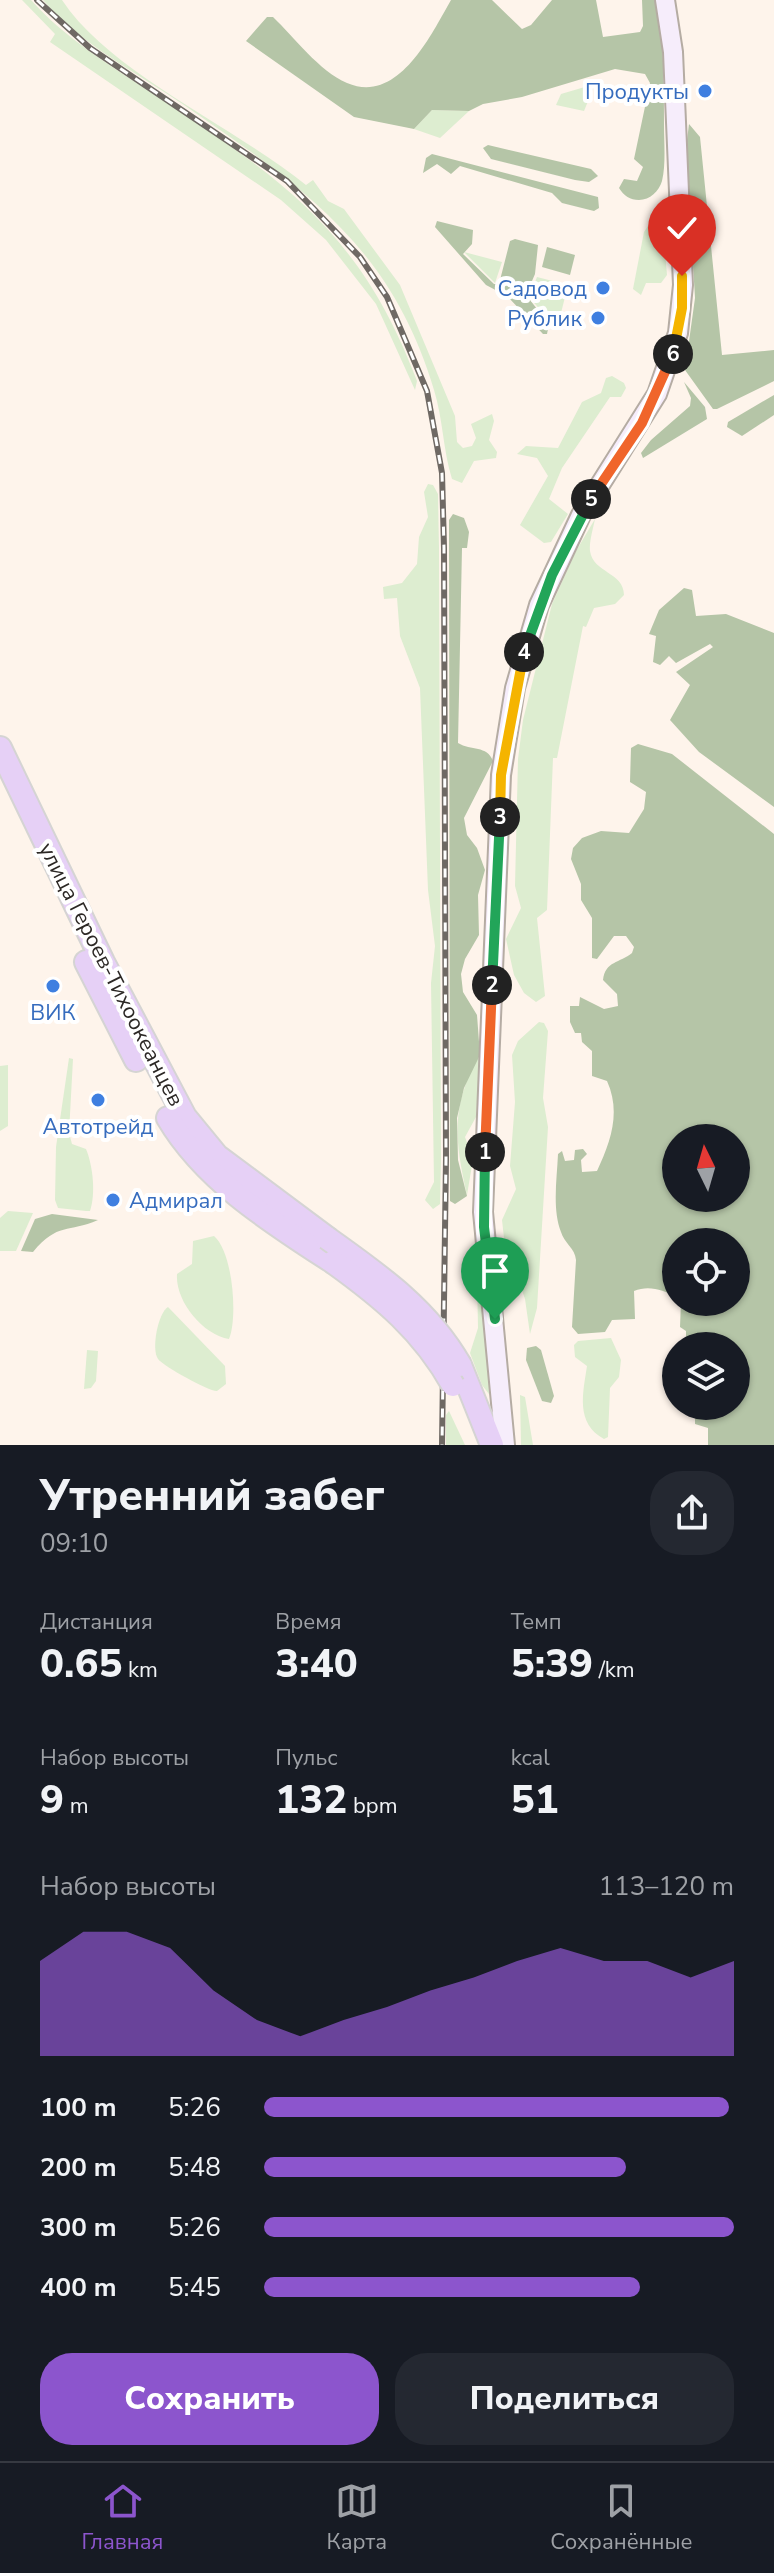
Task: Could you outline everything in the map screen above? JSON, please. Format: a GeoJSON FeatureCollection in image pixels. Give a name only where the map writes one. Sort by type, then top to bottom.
{"type":"FeatureCollection","features":[{"type":"Feature","properties":{"kind":"highway","name":"улица Героев-Тихоокеанцев"},"geometry":{"type":"LineString","coordinates":[[0,748],[97,949],[185,1117],[217,1156],[412,1303],[443,1337],[456,1375]]}},
{"type":"Feature","properties":{"kind":"highway","name":"улица Героев-Тихоокеанцев"},"geometry":{"type":"LineString","coordinates":[[0,780],[112,1015],[189,1150],[241,1197],[380,1296],[412,1325],[456,1375]]}},
{"type":"Feature","properties":{"kind":"highway"},"geometry":{"type":"LineString","coordinates":[[456,1375],[480,1411],[492,1445]]}},
{"type":"Feature","properties":{"kind":"highway"},"geometry":{"type":"LineString","coordinates":[[456,1375],[477,1445]]}},
{"type":"Feature","properties":{"kind":"main road"},"geometry":{"type":"LineString","coordinates":[[505,1445],[483,1212],[501,775],[515,688],[539,605],[581,515],[657,394],[678,333],[683,285],[673,52],[665,0]]}},
{"type":"Feature","properties":{"kind":"main road"},"geometry":{"type":"LineString","coordinates":[[480,1411],[503,1408]]}},
{"type":"Feature","properties":{"kind":"green space"},"geometry":{"type":"Polygon","coordinates":[[[22,0],[31,0],[57,26],[86,48],[235,150],[309,210],[369,283],[394,328],[417,381],[415,390],[376,304],[326,240],[281,200],[50,42],[55,34],[22,0]]]}},
{"type":"Feature","properties":{"kind":"green space"},"geometry":{"type":"Polygon","coordinates":[[[43,0],[62,0],[83,27],[110,52],[306,185],[313,180],[328,201],[344,209],[400,285],[455,416],[457,442],[463,448],[472,446],[476,438],[471,424],[492,414],[494,421],[489,440],[497,452],[496,458],[474,461],[462,483],[452,479],[437,401],[416,339],[367,257],[337,224],[266,163],[91,44],[43,0]]]}},
{"type":"Feature","properties":{"kind":"green space"},"geometry":{"type":"Polygon","coordinates":[[[451,0],[492,0],[522,29],[531,25],[552,0],[596,0],[603,37],[640,32],[643,26],[642,0],[657,0],[663,62],[664,168],[656,191],[650,197],[636,200],[619,188],[624,179],[637,181],[643,167],[634,159],[650,83],[645,74],[615,69],[522,97],[483,104],[469,111],[432,110],[414,129],[354,117],[246,41],[267,17],[273,17],[337,78],[365,87],[382,84],[411,63],[451,0]]]}},
{"type":"Feature","properties":{"kind":"green space"},"geometry":{"type":"Polygon","coordinates":[[[595,84],[584,111],[556,105],[561,94],[595,84]]]}},
{"type":"Feature","properties":{"kind":"green space"},"geometry":{"type":"Polygon","coordinates":[[[432,110],[469,111],[440,138],[414,129],[432,110]]]}},
{"type":"Feature","properties":{"kind":"green space"},"geometry":{"type":"Polygon","coordinates":[[[689,124],[700,137],[722,355],[774,350],[774,381],[717,409],[713,409],[685,370],[695,298],[686,148],[689,124]]]}},
{"type":"Feature","properties":{"kind":"green space"},"geometry":{"type":"Polygon","coordinates":[[[488,145],[591,169],[598,176],[589,182],[575,180],[491,159],[483,148],[488,145]]]}},
{"type":"Feature","properties":{"kind":"green space"},"geometry":{"type":"Polygon","coordinates":[[[432,154],[598,197],[599,208],[594,211],[562,203],[552,193],[460,166],[451,174],[437,164],[423,173],[426,158],[432,154]]]}},
{"type":"Feature","properties":{"kind":"green space"},"geometry":{"type":"Polygon","coordinates":[[[437,221],[473,230],[472,244],[463,254],[494,284],[499,284],[510,241],[515,239],[538,245],[535,274],[526,295],[549,324],[547,334],[543,334],[507,296],[486,285],[435,227],[437,221]]]}},
{"type":"Feature","properties":{"kind":"green space"},"geometry":{"type":"Polygon","coordinates":[[[650,223],[662,225],[667,275],[661,283],[646,283],[641,295],[633,289],[644,232],[650,223]]]}},
{"type":"Feature","properties":{"kind":"green space"},"geometry":{"type":"Polygon","coordinates":[[[547,247],[575,255],[570,275],[542,267],[547,247]]]}},
{"type":"Feature","properties":{"kind":"green space"},"geometry":{"type":"Polygon","coordinates":[[[464,252],[502,262],[495,283],[464,252]]]}},
{"type":"Feature","properties":{"kind":"green space"},"geometry":{"type":"Polygon","coordinates":[[[537,277],[568,285],[557,329],[529,297],[537,277]]]}},
{"type":"Feature","properties":{"kind":"green space"},"geometry":{"type":"Polygon","coordinates":[[[612,376],[624,383],[626,388],[621,397],[610,397],[562,468],[549,499],[568,514],[551,542],[544,543],[520,525],[548,476],[537,458],[517,454],[526,446],[558,448],[582,402],[601,393],[606,378],[612,376]]]}},
{"type":"Feature","properties":{"kind":"green space"},"geometry":{"type":"Polygon","coordinates":[[[684,382],[705,407],[707,419],[643,458],[641,453],[651,440],[690,406],[691,398],[684,382]]]}},
{"type":"Feature","properties":{"kind":"green space"},"geometry":{"type":"Polygon","coordinates":[[[774,395],[774,415],[742,436],[727,427],[728,422],[774,395]]]}},
{"type":"Feature","properties":{"kind":"green space"},"geometry":{"type":"Polygon","coordinates":[[[428,484],[433,485],[438,494],[439,548],[441,1159],[440,1204],[433,1209],[425,1200],[434,1182],[431,983],[435,946],[428,890],[420,688],[400,636],[397,598],[384,599],[383,587],[402,583],[417,564],[419,537],[428,517],[424,492],[428,484]]]}},
{"type":"Feature","properties":{"kind":"green space"},"geometry":{"type":"Polygon","coordinates":[[[453,514],[464,518],[469,532],[467,548],[462,548],[458,743],[483,750],[493,761],[464,818],[467,835],[477,848],[485,870],[478,895],[479,935],[465,959],[461,974],[463,992],[477,1015],[480,1055],[464,1088],[457,1118],[458,1160],[467,1196],[455,1204],[450,1201],[449,520],[453,514]]]}},
{"type":"Feature","properties":{"kind":"green space"},"geometry":{"type":"Polygon","coordinates":[[[595,519],[590,544],[592,558],[619,582],[624,595],[615,604],[594,608],[586,627],[583,626],[557,758],[553,758],[547,910],[537,918],[545,996],[536,1002],[524,993],[514,975],[506,939],[521,908],[515,886],[518,759],[523,720],[552,604],[576,551],[595,519]]]}},
{"type":"Feature","properties":{"kind":"green space"},"geometry":{"type":"Polygon","coordinates":[[[684,588],[692,590],[696,616],[726,614],[774,633],[774,807],[699,752],[670,720],[690,685],[676,672],[713,647],[710,644],[676,663],[669,656],[660,665],[653,662],[656,636],[649,634],[659,610],[684,588]]]}},
{"type":"Feature","properties":{"kind":"green space"},"geometry":{"type":"Polygon","coordinates":[[[638,744],[672,754],[774,834],[774,1445],[708,1445],[708,1428],[695,1424],[695,1420],[750,1420],[750,1332],[686,1332],[680,1327],[680,1316],[750,1316],[750,1228],[662,1228],[662,1291],[645,1288],[634,1291],[635,1319],[612,1320],[605,1332],[578,1334],[572,1327],[576,1260],[558,1223],[558,1154],[562,1151],[565,1161],[574,1160],[575,1150],[583,1149],[587,1154],[581,1160],[582,1172],[597,1171],[610,1138],[614,1115],[607,1081],[592,1076],[592,1051],[582,1042],[581,1033],[575,1033],[570,1022],[570,1006],[579,1006],[580,997],[604,1009],[618,1006],[617,994],[603,980],[604,974],[610,966],[632,953],[634,947],[626,936],[614,936],[597,959],[592,958],[592,918],[581,900],[581,884],[571,859],[573,848],[582,838],[601,831],[629,833],[644,809],[646,792],[630,782],[631,748],[638,744]]]}},
{"type":"Feature","properties":{"kind":"green space"},"geometry":{"type":"Polygon","coordinates":[[[539,1022],[544,1023],[548,1031],[543,1098],[548,1127],[537,1308],[530,1334],[525,1299],[504,1238],[502,1220],[516,1189],[510,1166],[515,1102],[512,1055],[518,1041],[539,1022]]]}},
{"type":"Feature","properties":{"kind":"green space"},"geometry":{"type":"Polygon","coordinates":[[[480,1055],[476,1117],[465,1137],[473,1159],[467,1195],[458,1124],[464,1090],[480,1055]]]}},
{"type":"Feature","properties":{"kind":"green space"},"geometry":{"type":"Polygon","coordinates":[[[69,1058],[73,1059],[69,1133],[72,1144],[86,1149],[88,1156],[93,1188],[90,1211],[58,1208],[55,1200],[56,1147],[69,1058]]]}},
{"type":"Feature","properties":{"kind":"green space"},"geometry":{"type":"Polygon","coordinates":[[[8,1065],[8,1126],[0,1131],[0,1066],[8,1065]]]}},
{"type":"Feature","properties":{"kind":"green space"},"geometry":{"type":"Polygon","coordinates":[[[8,1211],[33,1213],[16,1251],[0,1251],[0,1218],[8,1211]]]}},
{"type":"Feature","properties":{"kind":"green space"},"geometry":{"type":"Polygon","coordinates":[[[52,1214],[98,1220],[57,1232],[33,1252],[21,1251],[35,1219],[52,1214]]]}},
{"type":"Feature","properties":{"kind":"green space"},"geometry":{"type":"Polygon","coordinates":[[[214,1236],[226,1256],[232,1286],[233,1316],[229,1339],[210,1331],[192,1315],[178,1284],[177,1274],[192,1264],[193,1241],[214,1236]]]}},
{"type":"Feature","properties":{"kind":"green space"},"geometry":{"type":"Polygon","coordinates":[[[477,1276],[490,1362],[492,1398],[482,1385],[470,1353],[478,1328],[477,1276]]]}},
{"type":"Feature","properties":{"kind":"green space"},"geometry":{"type":"Polygon","coordinates":[[[168,1307],[225,1366],[226,1384],[217,1391],[187,1378],[158,1359],[155,1348],[157,1332],[161,1316],[168,1307]]]}},
{"type":"Feature","properties":{"kind":"green space"},"geometry":{"type":"Polygon","coordinates":[[[611,1338],[621,1360],[619,1377],[610,1388],[608,1437],[604,1439],[589,1425],[585,1416],[583,1397],[587,1366],[575,1357],[574,1345],[578,1341],[611,1338]]]}},
{"type":"Feature","properties":{"kind":"green space"},"geometry":{"type":"Polygon","coordinates":[[[536,1346],[541,1350],[554,1396],[551,1403],[542,1401],[526,1360],[527,1348],[536,1346]]]}},
{"type":"Feature","properties":{"kind":"green space"},"geometry":{"type":"Polygon","coordinates":[[[87,1350],[98,1351],[96,1381],[91,1388],[84,1389],[87,1350]]]}},
{"type":"Feature","properties":{"kind":"green space"},"geometry":{"type":"Polygon","coordinates":[[[520,1395],[525,1397],[533,1445],[521,1445],[520,1395]]]}},
{"type":"Feature","properties":{"kind":"green space"},"geometry":{"type":"Polygon","coordinates":[[[449,1411],[465,1445],[446,1445],[446,1415],[449,1411]]]}},
{"type":"Feature","properties":{"kind":"railway"},"geometry":{"type":"LineString","coordinates":[[37,0],[90,48],[287,181],[360,257],[387,297],[427,391],[442,473],[444,548],[446,1159],[442,1445]]}},
{"type":"Feature","properties":{"kind":"place","name":"Продукты"},"geometry":{"type":"Point","coordinates":[705,91]}},
{"type":"Feature","properties":{"kind":"place","name":"Садовод"},"geometry":{"type":"Point","coordinates":[603,288]}},
{"type":"Feature","properties":{"kind":"place","name":"Рублик"},"geometry":{"type":"Point","coordinates":[598,318]}},
{"type":"Feature","properties":{"kind":"place","name":"ВИК"},"geometry":{"type":"Point","coordinates":[53,986]}},
{"type":"Feature","properties":{"kind":"place","name":"Автотрейд"},"geometry":{"type":"Point","coordinates":[98,1100]}},
{"type":"Feature","properties":{"kind":"place","name":"Адмирал"},"geometry":{"type":"Point","coordinates":[113,1200]}},
{"type":"Feature","properties":{"kind":"route"},"geometry":{"type":"LineString","coordinates":[[495,1319],[483,1212],[501,775],[515,688],[539,605],[558,560],[581,515],[642,423],[671,361],[682,308],[682,276]]}}]}
